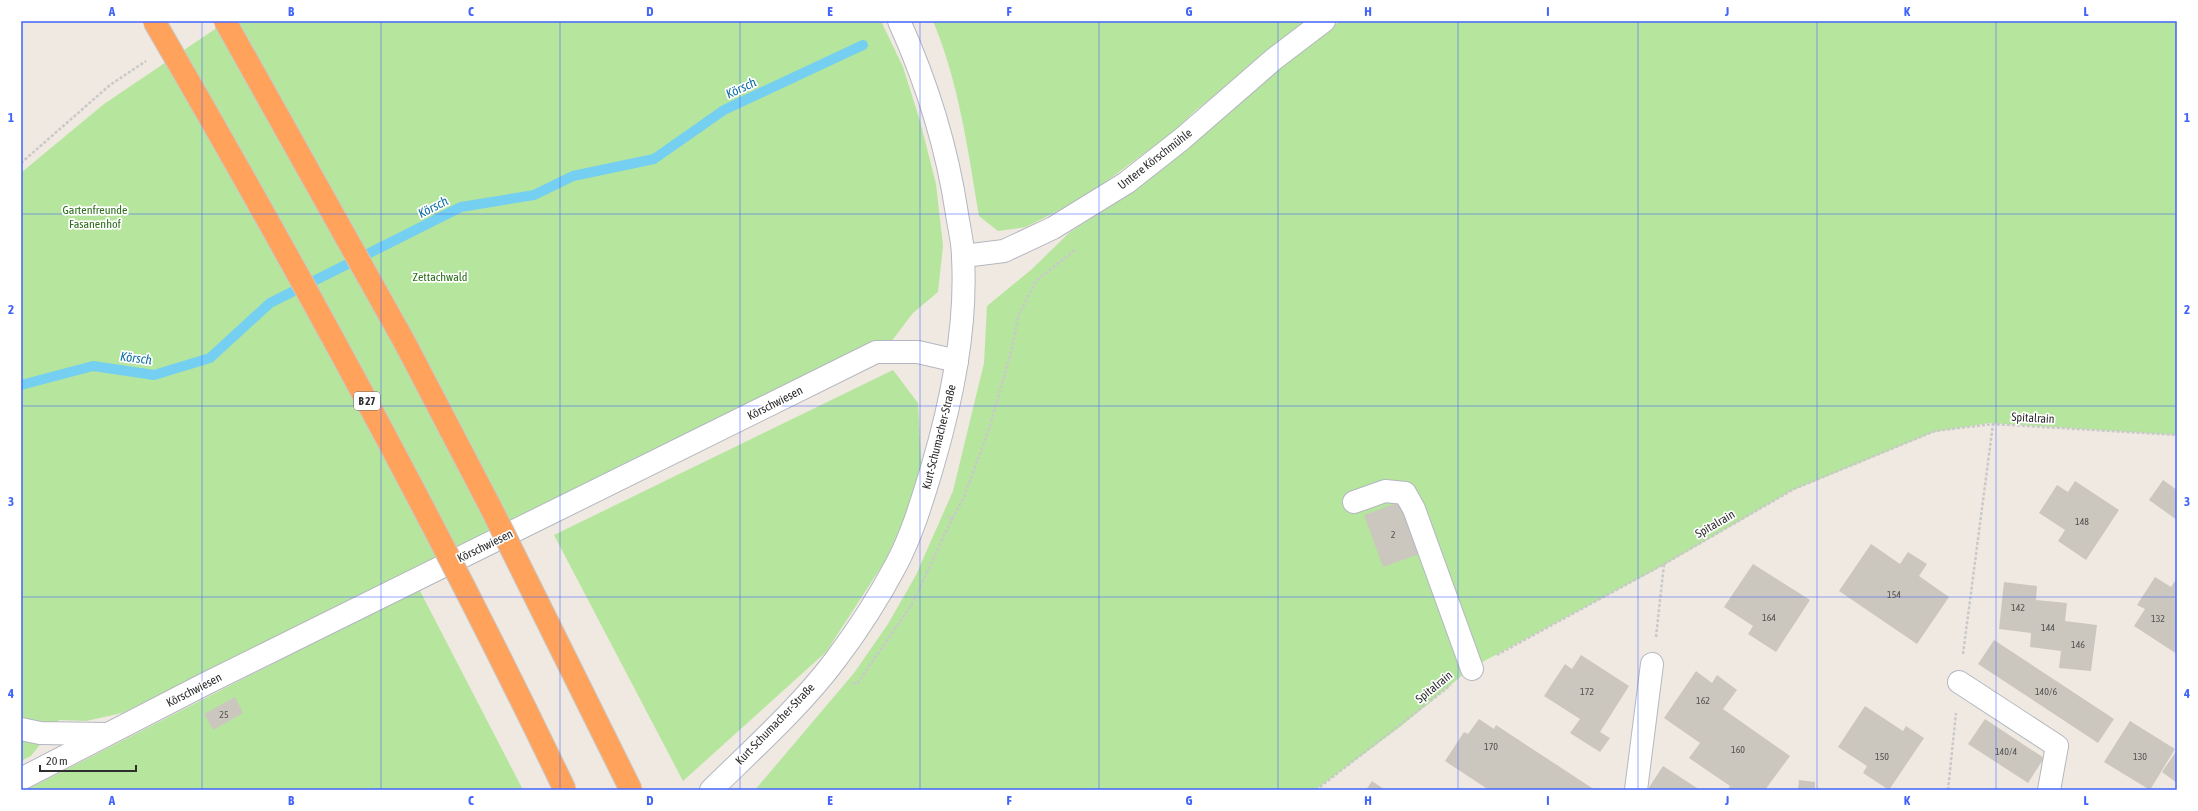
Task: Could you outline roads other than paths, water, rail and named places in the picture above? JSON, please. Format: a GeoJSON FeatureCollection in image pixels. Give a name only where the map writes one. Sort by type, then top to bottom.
{"type":"FeatureCollection","features":[{"type":"Feature","properties":{"kind":"highway","name":"B 27"},"geometry":{"type":"LineString","coordinates":[[154,21],[246,180],[352,372],[456,572],[564,790]]}},
{"type":"Feature","properties":{"kind":"highway"},"geometry":{"type":"LineString","coordinates":[[224,21],[405,343],[491,508],[631,790]]}},
{"type":"Feature","properties":{"kind":"street","name":"Kurt-Schumacher-Straße"},"geometry":{"type":"LineString","coordinates":[[711,790],[788,714],[835,661],[896,564],[922,502],[944,429],[957,361],[962,305],[964,256],[954,192],[941,133],[919,64],[899,21]]}},
{"type":"Feature","properties":{"kind":"street","name":"Untere Körschmühle"},"geometry":{"type":"LineString","coordinates":[[964,256],[1004,251],[1053,228],[1126,183],[1182,139],[1274,59],[1324,21]]}},
{"type":"Feature","properties":{"kind":"street","name":"Körschwiesen"},"geometry":{"type":"LineString","coordinates":[[21,779],[213,680],[876,352],[918,352],[957,361]]}},
{"type":"Feature","properties":{"kind":"street"},"geometry":{"type":"LineString","coordinates":[[1354,502],[1385,491],[1404,493],[1414,509],[1472,669]]}},
{"type":"Feature","properties":{"kind":"street"},"geometry":{"type":"LineString","coordinates":[[1636,790],[1652,664]]}},
{"type":"Feature","properties":{"kind":"street"},"geometry":{"type":"LineString","coordinates":[[1959,682],[2057,746],[2049,790]]}},
{"type":"Feature","properties":{"kind":"street"},"geometry":{"type":"LineString","coordinates":[[21,729],[40,733],[110,734]]}},
{"type":"Feature","properties":{"kind":"waterway","name":"Körsch"},"geometry":{"type":"LineString","coordinates":[[21,385],[93,366],[154,375],[210,358],[270,303],[461,207],[534,195],[573,176],[654,159],[724,110],[863,45]]}},
{"type":"Feature","properties":{"kind":"park label","name":"Gartenfreunde Fasanenhof"},"geometry":{"type":"Point","coordinates":[95,217]}},
{"type":"Feature","properties":{"kind":"park label","name":"Zettachwald"},"geometry":{"type":"Point","coordinates":[440,277]}}]}
